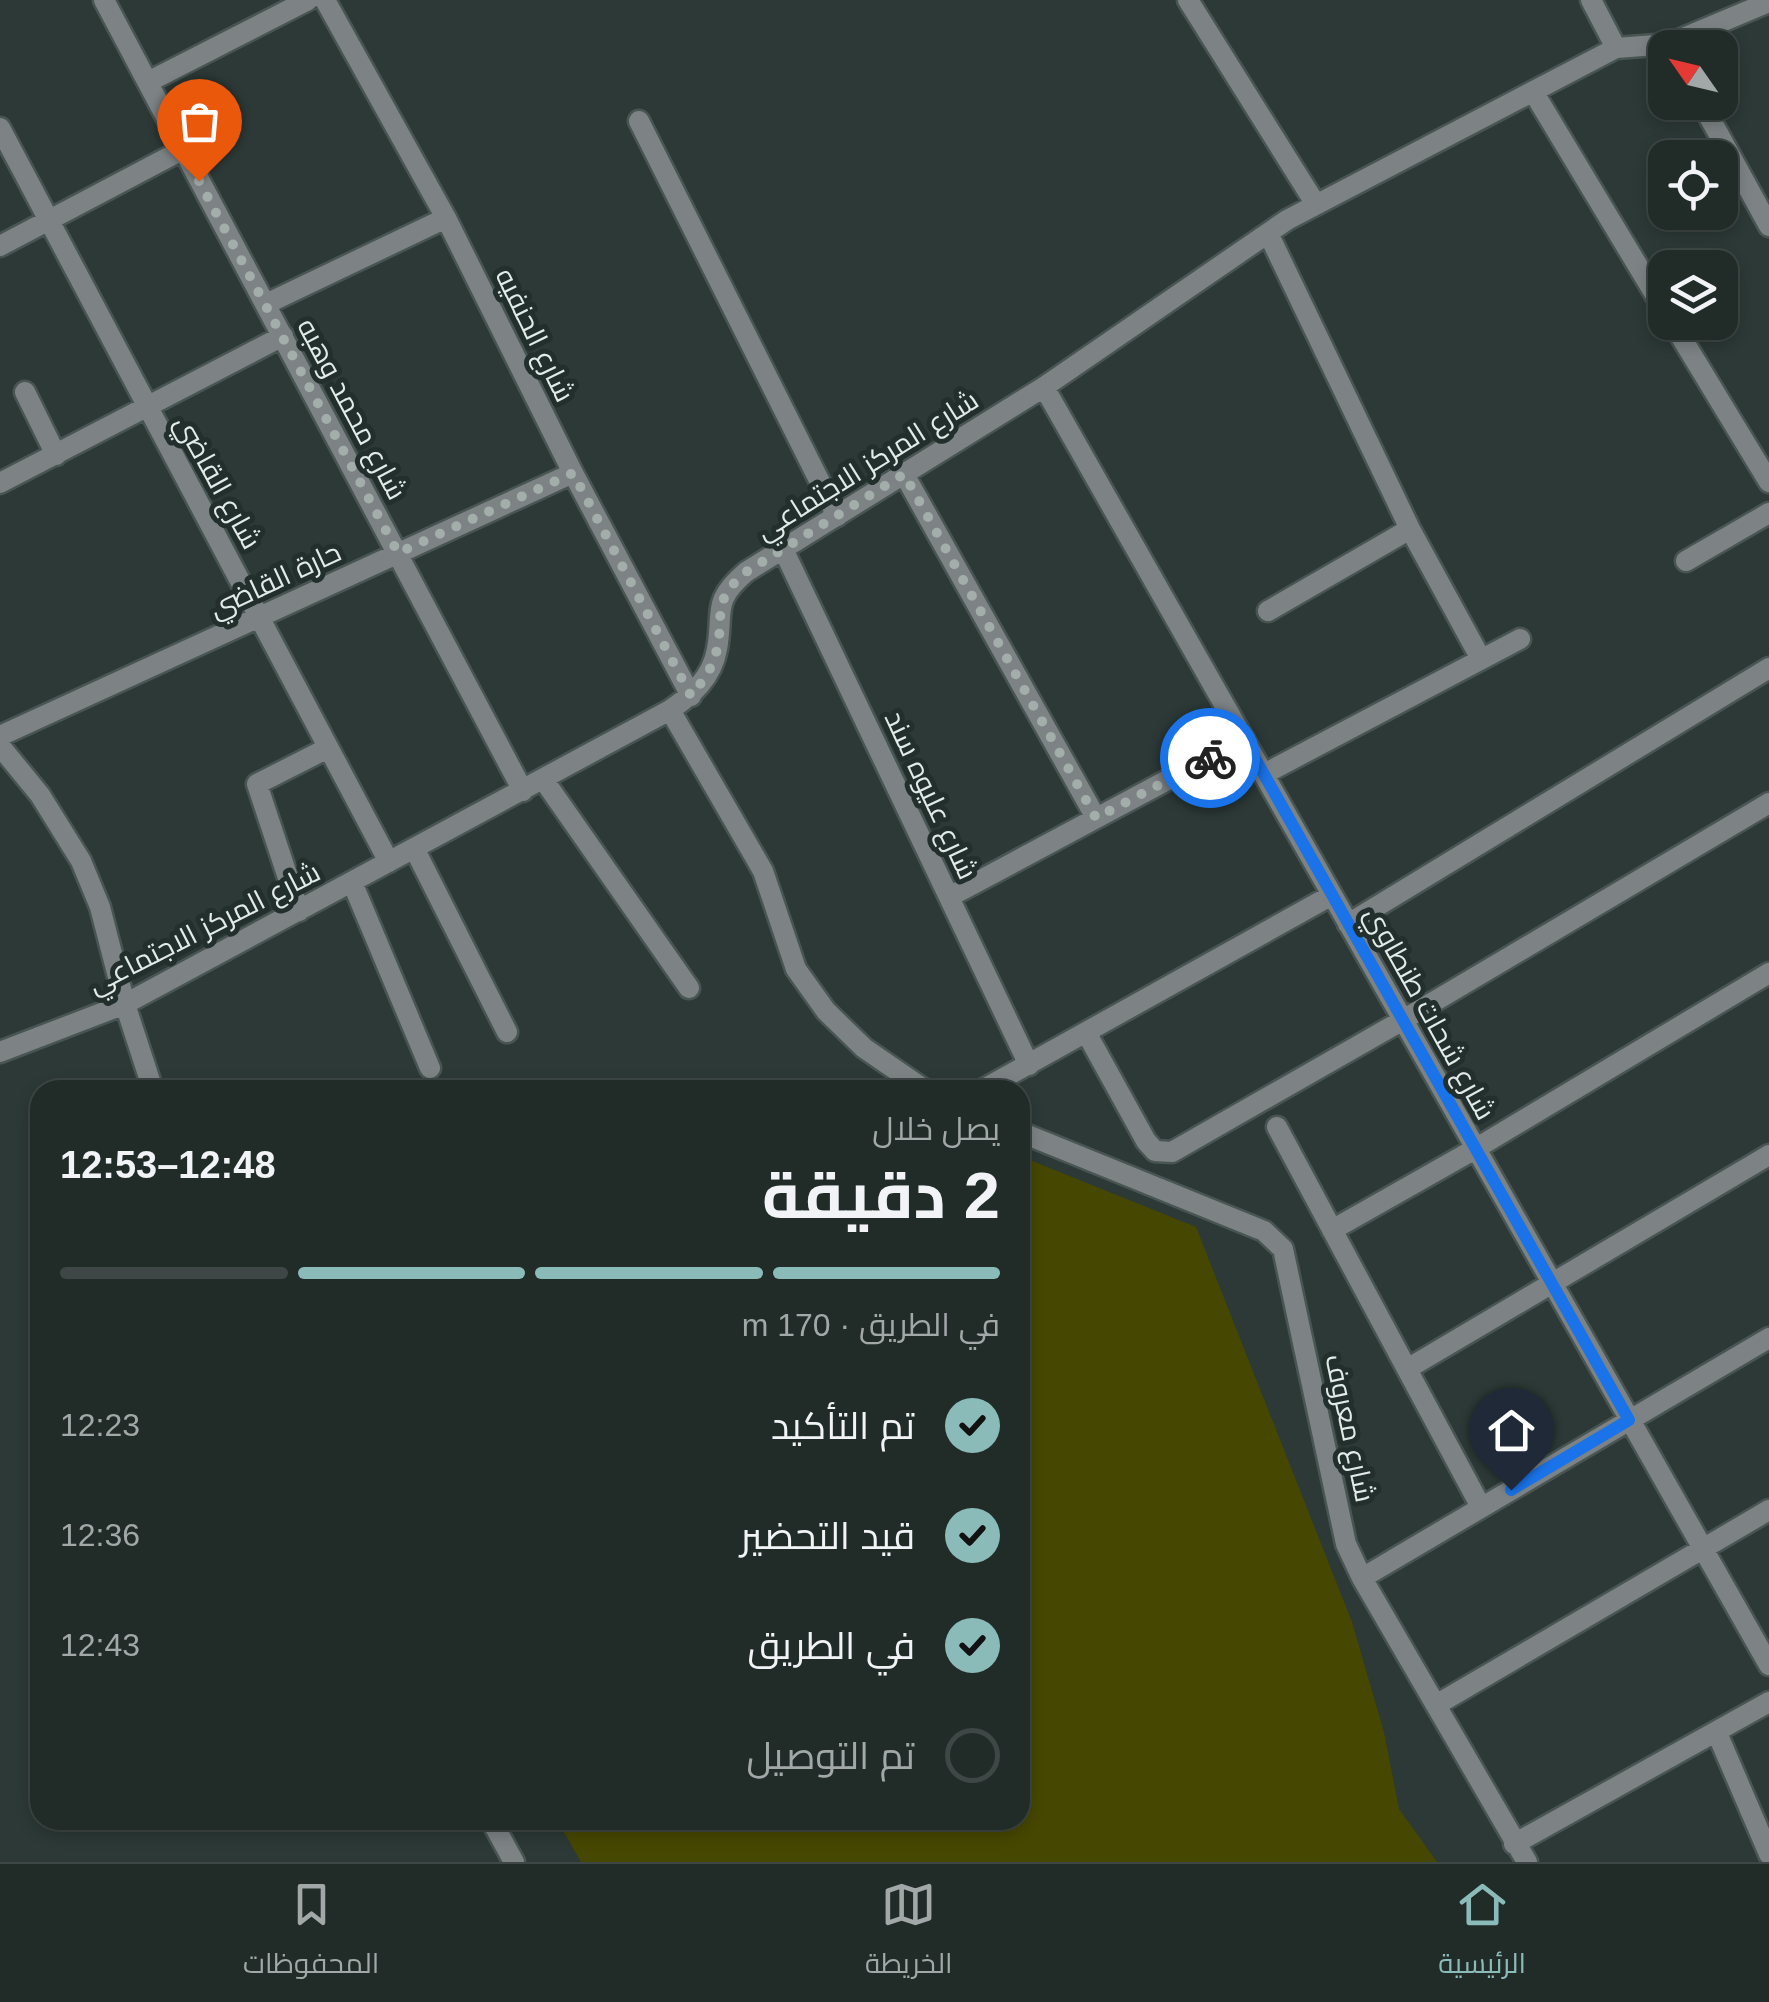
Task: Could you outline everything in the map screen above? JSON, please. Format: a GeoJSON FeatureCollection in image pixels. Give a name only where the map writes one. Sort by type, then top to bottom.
{"type":"FeatureCollection","features":[{"type":"Feature","properties":{"kind":"street","name":"شارع محمد وهبه"},"geometry":{"type":"LineString","coordinates":[[104,0],[523,791]]}},
{"type":"Feature","properties":{"kind":"street"},"geometry":{"type":"LineString","coordinates":[[148,82],[308,0]]}},
{"type":"Feature","properties":{"kind":"street","name":"شارع الحنفيه"},"geometry":{"type":"LineString","coordinates":[[325,0],[446,218],[573,473],[691,696]]}},
{"type":"Feature","properties":{"kind":"street"},"geometry":{"type":"LineString","coordinates":[[1188,0],[1316,203]]}},
{"type":"Feature","properties":{"kind":"street"},"geometry":{"type":"LineString","coordinates":[[1591,0],[1616,48]]}},
{"type":"Feature","properties":{"kind":"street","name":"شارع المركز الاجتماعي"},"geometry":{"type":"LineString","coordinates":[[1705,30],[1767,2]]}},
{"type":"Feature","properties":{"kind":"street","name":"شارع المركز الاجتماعي"},"geometry":{"type":"LineString","coordinates":[[0,1052],[125,1004],[670,710],[691,696],[707,676],[717,650],[722,601],[731,584],[1044,387],[1316,203],[1616,48],[1648,47]]}},
{"type":"Feature","properties":{"kind":"street"},"geometry":{"type":"LineString","coordinates":[[1534,93],[1648,282]]}},
{"type":"Feature","properties":{"kind":"street"},"geometry":{"type":"LineString","coordinates":[[1711,120],[1769,226]]}},
{"type":"Feature","properties":{"kind":"street"},"geometry":{"type":"LineString","coordinates":[[640,122],[837,516]]}},
{"type":"Feature","properties":{"kind":"street","name":"شارع القاضي"},"geometry":{"type":"LineString","coordinates":[[0,128],[389,862]]}},
{"type":"Feature","properties":{"kind":"street"},"geometry":{"type":"LineString","coordinates":[[0,246],[182,150]]}},
{"type":"Feature","properties":{"kind":"street"},"geometry":{"type":"LineString","coordinates":[[266,304],[446,218]]}},
{"type":"Feature","properties":{"kind":"street"},"geometry":{"type":"LineString","coordinates":[[1268,233],[1410,529],[1481,659]]}},
{"type":"Feature","properties":{"kind":"street"},"geometry":{"type":"LineString","coordinates":[[0,483],[283,336]]}},
{"type":"Feature","properties":{"kind":"street"},"geometry":{"type":"LineString","coordinates":[[1683,340],[1769,482]]}},
{"type":"Feature","properties":{"kind":"street","name":"شارع شحات طنطاوي"},"geometry":{"type":"LineString","coordinates":[[1044,387],[1769,1666]]}},
{"type":"Feature","properties":{"kind":"street"},"geometry":{"type":"LineString","coordinates":[[25,392],[56,455]]}},
{"type":"Feature","properties":{"kind":"street","name":"حارة القاضي"},"geometry":{"type":"LineString","coordinates":[[0,736],[573,473]]}},
{"type":"Feature","properties":{"kind":"street"},"geometry":{"type":"LineString","coordinates":[[904,474],[1096,818]]}},
{"type":"Feature","properties":{"kind":"street"},"geometry":{"type":"LineString","coordinates":[[1686,561],[1769,513]]}},
{"type":"Feature","properties":{"kind":"street"},"geometry":{"type":"LineString","coordinates":[[1268,611],[1410,529]]}},
{"type":"Feature","properties":{"kind":"street","name":"شارع عليوه سند"},"geometry":{"type":"LineString","coordinates":[[783,549],[1029,1065]]}},
{"type":"Feature","properties":{"kind":"street"},"geometry":{"type":"LineString","coordinates":[[1264,774],[1520,639]]}},
{"type":"Feature","properties":{"kind":"street"},"geometry":{"type":"LineString","coordinates":[[1348,924],[1769,668]]}},
{"type":"Feature","properties":{"kind":"street"},"geometry":{"type":"LineString","coordinates":[[670,710],[763,871],[796,969],[826,1010],[864,1048],[910,1080]]}},
{"type":"Feature","properties":{"kind":"street"},"geometry":{"type":"LineString","coordinates":[[949,898],[1244,739]]}},
{"type":"Feature","properties":{"kind":"street"},"geometry":{"type":"LineString","coordinates":[[299,911],[257,784],[328,748]]}},
{"type":"Feature","properties":{"kind":"street"},"geometry":{"type":"LineString","coordinates":[[4,758],[40,795],[81,861],[100,907],[149,1080]]}},
{"type":"Feature","properties":{"kind":"street"},"geometry":{"type":"LineString","coordinates":[[543,779],[689,988]]}},
{"type":"Feature","properties":{"kind":"street"},"geometry":{"type":"LineString","coordinates":[[1087,1034],[1146,1140],[1156,1151],[1172,1152],[1769,803]]}},
{"type":"Feature","properties":{"kind":"street"},"geometry":{"type":"LineString","coordinates":[[414,848],[507,1032]]}},
{"type":"Feature","properties":{"kind":"street"},"geometry":{"type":"LineString","coordinates":[[352,882],[430,1068]]}},
{"type":"Feature","properties":{"kind":"street"},"geometry":{"type":"LineString","coordinates":[[1001,1080],[1332,895]]}},
{"type":"Feature","properties":{"kind":"street"},"geometry":{"type":"LineString","coordinates":[[1332,1230],[1476,1149],[1769,973]]}},
{"type":"Feature","properties":{"kind":"street"},"geometry":{"type":"LineString","coordinates":[[1277,1127],[1482,1508]]}},
{"type":"Feature","properties":{"kind":"street","name":"شارع معروف"},"geometry":{"type":"LineString","coordinates":[[1030,1136],[1264,1231],[1284,1249],[1346,1544],[1527,1862]]}},
{"type":"Feature","properties":{"kind":"street"},"geometry":{"type":"LineString","coordinates":[[1407,1369],[1769,1156]]}},
{"type":"Feature","properties":{"kind":"street"},"geometry":{"type":"LineString","coordinates":[[1362,1578],[1769,1338]]}},
{"type":"Feature","properties":{"kind":"street"},"geometry":{"type":"LineString","coordinates":[[1436,1705],[1769,1510]]}},
{"type":"Feature","properties":{"kind":"street"},"geometry":{"type":"LineString","coordinates":[[1514,1844],[1769,1702]]}},
{"type":"Feature","properties":{"kind":"street"},"geometry":{"type":"LineString","coordinates":[[1717,1733],[1769,1854]]}},
{"type":"Feature","properties":{"kind":"street"},"geometry":{"type":"LineString","coordinates":[[496,1830],[514,1862]]}},
{"type":"Feature","properties":{"kind":"shaded area"},"geometry":{"type":"Polygon","coordinates":[[[1030,1160],[1196,1227],[1352,1622],[1384,1732],[1399,1809],[1437,1862],[581,1862],[563,1830],[1030,1830],[1030,1160]]]}},
{"type":"Feature","properties":{"kind":"way so far"},"geometry":{"type":"LineString","coordinates":[[199,181],[398,553],[573,473],[691,696],[707,676],[717,650],[722,601],[731,584],[904,474],[1096,818],[1210,758]]}},
{"type":"Feature","properties":{"kind":"route"},"geometry":{"type":"LineString","coordinates":[[1210,758],[1244,739],[1629,1420],[1511,1490]]}}]}
